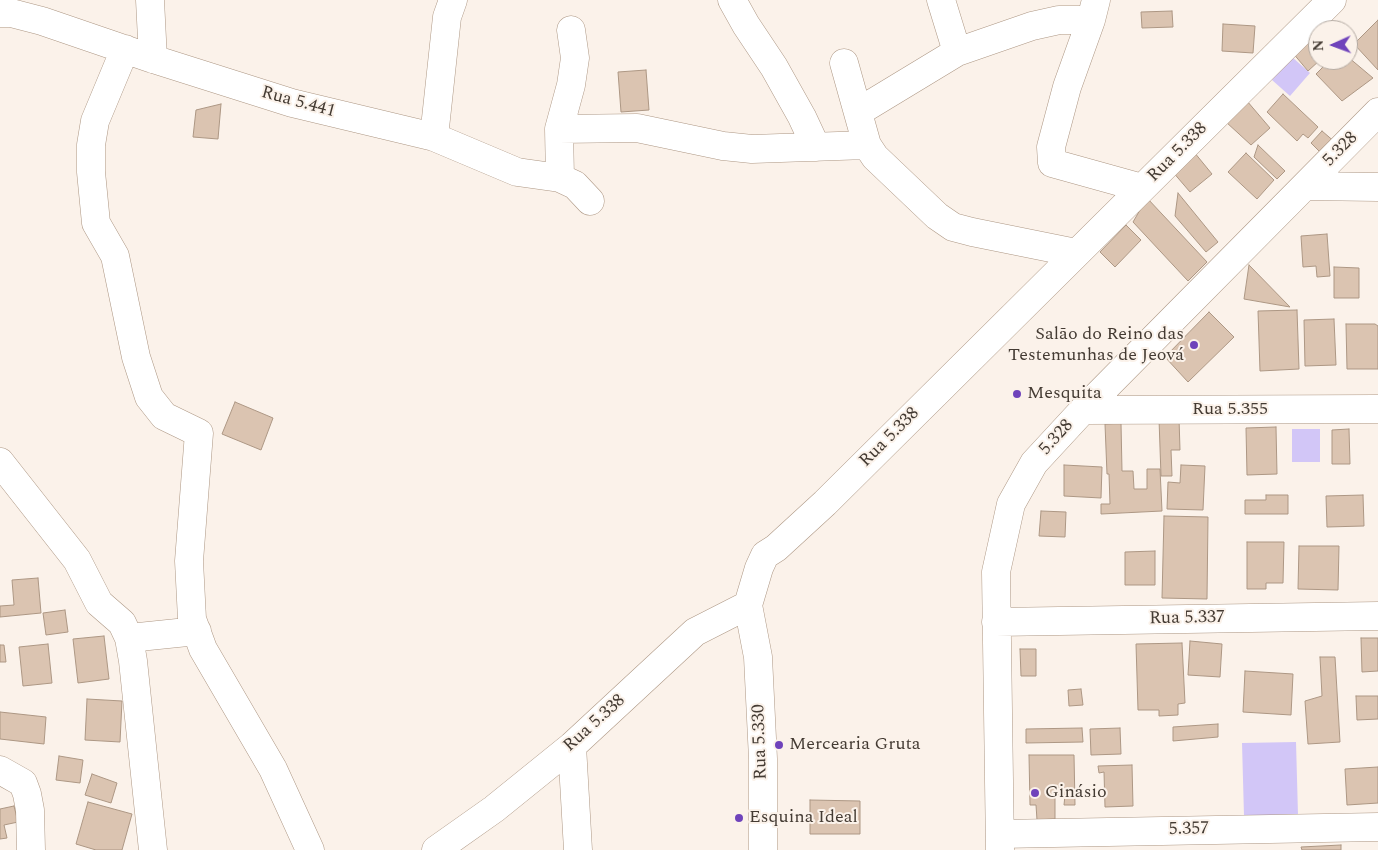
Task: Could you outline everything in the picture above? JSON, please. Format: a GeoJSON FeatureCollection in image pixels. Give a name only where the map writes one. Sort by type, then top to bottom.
{"type":"FeatureCollection","features":[{"type":"Feature","properties":{"kind":"street"},"geometry":{"type":"LineString","coordinates":[[150,0],[153,59]]}},
{"type":"Feature","properties":{"kind":"street"},"geometry":{"type":"LineString","coordinates":[[434,137],[447,17],[453,0]]}},
{"type":"Feature","properties":{"kind":"street"},"geometry":{"type":"LineString","coordinates":[[732,0],[774,67],[802,117],[816,147]]}},
{"type":"Feature","properties":{"kind":"street"},"geometry":{"type":"LineString","coordinates":[[941,0],[957,52]]}},
{"type":"Feature","properties":{"kind":"street","name":"Rua 5.338"},"geometry":{"type":"LineString","coordinates":[[436,850],[494,809],[572,746],[695,632],[748,606],[759,568],[765,556],[825,503],[1332,0]]}},
{"type":"Feature","properties":{"kind":"street"},"geometry":{"type":"LineString","coordinates":[[858,112],[957,52],[1032,26],[1094,10]]}},
{"type":"Feature","properties":{"kind":"street"},"geometry":{"type":"LineString","coordinates":[[1094,10],[1067,87],[1051,147],[1052,164],[1142,188]]}},
{"type":"Feature","properties":{"kind":"street","name":"Rua 5.441"},"geometry":{"type":"LineString","coordinates":[[0,13],[10,13],[42,21],[125,50],[292,103],[434,137],[517,172],[560,178],[575,185],[590,201]]}},
{"type":"Feature","properties":{"kind":"street"},"geometry":{"type":"LineString","coordinates":[[560,178],[559,129],[571,85],[575,58],[572,30]]}},
{"type":"Feature","properties":{"kind":"street"},"geometry":{"type":"LineString","coordinates":[[125,50],[96,121],[91,145],[91,172],[96,223],[115,256],[136,357],[150,397],[164,416],[199,433],[188,561],[192,619],[203,649],[273,769],[310,850]]}},
{"type":"Feature","properties":{"kind":"street"},"geometry":{"type":"LineString","coordinates":[[844,63],[867,145],[875,157],[937,216],[953,227],[1076,253]]}},
{"type":"Feature","properties":{"kind":"street","name":"5.328"},"geometry":{"type":"LineString","coordinates":[[1000,842],[996,572],[1012,504],[1034,463],[1083,410],[1378,112]]}},
{"type":"Feature","properties":{"kind":"street"},"geometry":{"type":"LineString","coordinates":[[559,129],[637,128],[723,146],[752,149],[867,145]]}},
{"type":"Feature","properties":{"kind":"street"},"geometry":{"type":"LineString","coordinates":[[1305,186],[1378,187]]}},
{"type":"Feature","properties":{"kind":"street","name":"Rua 5.355"},"geometry":{"type":"LineString","coordinates":[[1083,410],[1378,409]]}},
{"type":"Feature","properties":{"kind":"street"},"geometry":{"type":"LineString","coordinates":[[0,462],[77,560],[99,603],[122,623],[129,638],[153,850]]}},
{"type":"Feature","properties":{"kind":"street","name":"Rua 5.330"},"geometry":{"type":"LineString","coordinates":[[748,606],[758,657],[763,759],[763,850]]}},
{"type":"Feature","properties":{"kind":"street","name":"Rua 5.337"},"geometry":{"type":"LineString","coordinates":[[996,622],[1378,616]]}},
{"type":"Feature","properties":{"kind":"street"},"geometry":{"type":"LineString","coordinates":[[129,638],[197,631]]}},
{"type":"Feature","properties":{"kind":"street"},"geometry":{"type":"LineString","coordinates":[[572,746],[578,850]]}},
{"type":"Feature","properties":{"kind":"street"},"geometry":{"type":"LineString","coordinates":[[0,770],[23,783],[30,810],[31,850]]}},
{"type":"Feature","properties":{"kind":"street","name":"5.357"},"geometry":{"type":"LineString","coordinates":[[1000,842],[1378,827]]}},
{"type":"Feature","properties":{"kind":"shaded area"},"geometry":{"type":"Polygon","coordinates":[[[1292,57],[1310,73],[1290,96],[1272,80],[1292,57]]]}},
{"type":"Feature","properties":{"kind":"shaded area"},"geometry":{"type":"Polygon","coordinates":[[[1292,429],[1320,429],[1320,462],[1292,462],[1292,429]]]}},
{"type":"Feature","properties":{"kind":"shaded area"},"geometry":{"type":"Polygon","coordinates":[[[1296,742],[1298,815],[1244,816],[1242,743],[1296,742]]]}},
{"type":"Feature","properties":{"kind":"building"},"geometry":{"type":"Polygon","coordinates":[[[1172,11],[1173,27],[1142,28],[1141,12],[1172,11]]]}},
{"type":"Feature","properties":{"kind":"building"},"geometry":{"type":"Polygon","coordinates":[[[1378,20],[1378,70],[1358,48],[1358,40],[1378,20]]]}},
{"type":"Feature","properties":{"kind":"building"},"geometry":{"type":"Polygon","coordinates":[[[1223,24],[1255,26],[1253,53],[1222,51],[1223,24]]]}},
{"type":"Feature","properties":{"kind":"building"},"geometry":{"type":"Polygon","coordinates":[[[1308,38],[1308,71],[1292,52],[1308,38]]]}},
{"type":"Feature","properties":{"kind":"building"},"geometry":{"type":"Polygon","coordinates":[[[1358,65],[1373,78],[1342,101],[1316,74],[1320,70],[1358,70],[1358,65]]]}},
{"type":"Feature","properties":{"kind":"building"},"geometry":{"type":"Polygon","coordinates":[[[646,70],[649,110],[621,112],[618,72],[646,70]]]}},
{"type":"Feature","properties":{"kind":"building"},"geometry":{"type":"Polygon","coordinates":[[[1283,94],[1318,127],[1308,138],[1303,134],[1297,141],[1267,112],[1283,94]]]}},
{"type":"Feature","properties":{"kind":"building"},"geometry":{"type":"Polygon","coordinates":[[[1247,101],[1270,128],[1251,145],[1226,122],[1247,101]]]}},
{"type":"Feature","properties":{"kind":"building"},"geometry":{"type":"Polygon","coordinates":[[[221,104],[218,139],[193,137],[196,110],[221,104]]]}},
{"type":"Feature","properties":{"kind":"building"},"geometry":{"type":"Polygon","coordinates":[[[1322,131],[1336,143],[1324,156],[1311,143],[1322,131]]]}},
{"type":"Feature","properties":{"kind":"building"},"geometry":{"type":"Polygon","coordinates":[[[1258,145],[1285,171],[1277,179],[1254,157],[1258,145]]]}},
{"type":"Feature","properties":{"kind":"building"},"geometry":{"type":"Polygon","coordinates":[[[1194,152],[1212,174],[1190,192],[1172,171],[1194,152]]]}},
{"type":"Feature","properties":{"kind":"building"},"geometry":{"type":"Polygon","coordinates":[[[1246,153],[1274,180],[1257,199],[1228,172],[1246,153]]]}},
{"type":"Feature","properties":{"kind":"building"},"geometry":{"type":"Polygon","coordinates":[[[1178,193],[1218,242],[1206,252],[1175,216],[1178,193]]]}},
{"type":"Feature","properties":{"kind":"building"},"geometry":{"type":"Polygon","coordinates":[[[1147,198],[1207,262],[1188,281],[1133,222],[1147,198]]]}},
{"type":"Feature","properties":{"kind":"building"},"geometry":{"type":"Polygon","coordinates":[[[1126,225],[1141,240],[1115,267],[1100,252],[1126,225]]]}},
{"type":"Feature","properties":{"kind":"building"},"geometry":{"type":"Polygon","coordinates":[[[1327,234],[1330,276],[1317,277],[1316,266],[1303,267],[1301,236],[1327,234]]]}},
{"type":"Feature","properties":{"kind":"building"},"geometry":{"type":"Polygon","coordinates":[[[1249,265],[1290,307],[1244,299],[1249,265]]]}},
{"type":"Feature","properties":{"kind":"building"},"geometry":{"type":"Polygon","coordinates":[[[1334,267],[1359,268],[1359,298],[1334,298],[1334,267]]]}},
{"type":"Feature","properties":{"kind":"building"},"geometry":{"type":"Polygon","coordinates":[[[1297,310],[1299,369],[1260,371],[1258,311],[1297,310]]]}},
{"type":"Feature","properties":{"kind":"building","name":"Salão do Reino das Testemunhas de Jeová"},"geometry":{"type":"Polygon","coordinates":[[[1209,312],[1234,337],[1188,382],[1165,357],[1209,312]]]}},
{"type":"Feature","properties":{"kind":"building"},"geometry":{"type":"Polygon","coordinates":[[[1334,319],[1336,365],[1305,366],[1304,320],[1334,319]]]}},
{"type":"Feature","properties":{"kind":"building"},"geometry":{"type":"Polygon","coordinates":[[[1346,324],[1375,324],[1378,326],[1378,369],[1347,369],[1346,324]]]}},
{"type":"Feature","properties":{"kind":"building"},"geometry":{"type":"Polygon","coordinates":[[[235,402],[273,418],[261,450],[222,434],[235,402]]]}},
{"type":"Feature","properties":{"kind":"building"},"geometry":{"type":"Polygon","coordinates":[[[1179,418],[1180,450],[1171,450],[1172,476],[1161,476],[1159,419],[1179,418]]]}},
{"type":"Feature","properties":{"kind":"building"},"geometry":{"type":"Polygon","coordinates":[[[1121,423],[1122,471],[1133,471],[1134,489],[1147,489],[1147,469],[1160,469],[1162,511],[1101,514],[1101,504],[1110,504],[1105,424],[1121,423]]]}},
{"type":"Feature","properties":{"kind":"building"},"geometry":{"type":"Polygon","coordinates":[[[1276,427],[1277,474],[1247,475],[1246,428],[1276,427]]]}},
{"type":"Feature","properties":{"kind":"building"},"geometry":{"type":"Polygon","coordinates":[[[1349,429],[1350,464],[1332,464],[1332,430],[1349,429]]]}},
{"type":"Feature","properties":{"kind":"building"},"geometry":{"type":"Polygon","coordinates":[[[1064,465],[1102,467],[1101,498],[1064,496],[1064,465]]]}},
{"type":"Feature","properties":{"kind":"building"},"geometry":{"type":"Polygon","coordinates":[[[1181,465],[1205,466],[1203,510],[1167,509],[1168,482],[1180,483],[1181,465]]]}},
{"type":"Feature","properties":{"kind":"building"},"geometry":{"type":"Polygon","coordinates":[[[1266,495],[1288,495],[1288,514],[1245,514],[1245,500],[1266,500],[1266,495]]]}},
{"type":"Feature","properties":{"kind":"building"},"geometry":{"type":"Polygon","coordinates":[[[1363,495],[1364,526],[1327,527],[1326,496],[1363,495]]]}},
{"type":"Feature","properties":{"kind":"building"},"geometry":{"type":"Polygon","coordinates":[[[1041,511],[1066,512],[1065,537],[1039,536],[1041,511]]]}},
{"type":"Feature","properties":{"kind":"building"},"geometry":{"type":"Polygon","coordinates":[[[1164,516],[1208,517],[1207,599],[1162,598],[1164,516]]]}},
{"type":"Feature","properties":{"kind":"building"},"geometry":{"type":"Polygon","coordinates":[[[1247,542],[1284,542],[1283,583],[1266,583],[1266,589],[1247,589],[1247,542]]]}},
{"type":"Feature","properties":{"kind":"building"},"geometry":{"type":"Polygon","coordinates":[[[1299,546],[1339,546],[1338,590],[1298,589],[1299,546]]]}},
{"type":"Feature","properties":{"kind":"building"},"geometry":{"type":"Polygon","coordinates":[[[1155,551],[1155,585],[1125,585],[1125,552],[1155,551]]]}},
{"type":"Feature","properties":{"kind":"building"},"geometry":{"type":"Polygon","coordinates":[[[38,578],[41,613],[0,617],[0,606],[14,605],[12,580],[38,578]]]}},
{"type":"Feature","properties":{"kind":"building"},"geometry":{"type":"Polygon","coordinates":[[[65,610],[68,632],[46,635],[43,613],[65,610]]]}},
{"type":"Feature","properties":{"kind":"building"},"geometry":{"type":"Polygon","coordinates":[[[104,636],[109,679],[78,683],[73,639],[104,636]]]}},
{"type":"Feature","properties":{"kind":"building"},"geometry":{"type":"Polygon","coordinates":[[[1361,638],[1378,638],[1378,671],[1362,672],[1361,638]]]}},
{"type":"Feature","properties":{"kind":"building"},"geometry":{"type":"Polygon","coordinates":[[[1190,641],[1222,644],[1220,677],[1188,675],[1190,641]]]}},
{"type":"Feature","properties":{"kind":"building"},"geometry":{"type":"Polygon","coordinates":[[[1182,643],[1185,703],[1178,704],[1178,715],[1159,716],[1159,710],[1138,710],[1136,644],[1182,643]]]}},
{"type":"Feature","properties":{"kind":"building"},"geometry":{"type":"Polygon","coordinates":[[[48,644],[52,683],[23,686],[19,647],[48,644]]]}},
{"type":"Feature","properties":{"kind":"building"},"geometry":{"type":"Polygon","coordinates":[[[0,645],[4,645],[6,662],[0,662],[0,645]]]}},
{"type":"Feature","properties":{"kind":"building"},"geometry":{"type":"Polygon","coordinates":[[[1020,649],[1036,649],[1036,676],[1021,676],[1020,649]]]}},
{"type":"Feature","properties":{"kind":"building"},"geometry":{"type":"Polygon","coordinates":[[[1320,657],[1335,657],[1340,742],[1308,744],[1305,701],[1322,696],[1320,657]]]}},
{"type":"Feature","properties":{"kind":"building"},"geometry":{"type":"Polygon","coordinates":[[[1245,671],[1293,674],[1291,715],[1243,712],[1245,671]]]}},
{"type":"Feature","properties":{"kind":"building"},"geometry":{"type":"Polygon","coordinates":[[[1081,689],[1083,705],[1069,706],[1068,690],[1081,689]]]}},
{"type":"Feature","properties":{"kind":"building"},"geometry":{"type":"Polygon","coordinates":[[[1356,696],[1378,696],[1378,719],[1357,720],[1356,696]]]}},
{"type":"Feature","properties":{"kind":"building"},"geometry":{"type":"Polygon","coordinates":[[[87,699],[122,701],[120,742],[85,740],[87,699]]]}},
{"type":"Feature","properties":{"kind":"building"},"geometry":{"type":"Polygon","coordinates":[[[0,712],[46,717],[44,744],[0,739],[0,712]]]}},
{"type":"Feature","properties":{"kind":"building"},"geometry":{"type":"Polygon","coordinates":[[[1218,724],[1218,737],[1173,741],[1173,727],[1218,724]]]}},
{"type":"Feature","properties":{"kind":"building"},"geometry":{"type":"Polygon","coordinates":[[[1082,728],[1083,742],[1026,743],[1026,729],[1082,728]]]}},
{"type":"Feature","properties":{"kind":"building"},"geometry":{"type":"Polygon","coordinates":[[[1120,728],[1121,754],[1091,755],[1090,729],[1120,728]]]}},
{"type":"Feature","properties":{"kind":"building"},"geometry":{"type":"Polygon","coordinates":[[[1029,755],[1074,755],[1075,805],[1064,805],[1065,795],[1055,795],[1055,819],[1037,820],[1036,805],[1030,805],[1029,755]]]}},
{"type":"Feature","properties":{"kind":"building"},"geometry":{"type":"Polygon","coordinates":[[[59,756],[83,760],[80,783],[56,780],[59,756]]]}},
{"type":"Feature","properties":{"kind":"building"},"geometry":{"type":"Polygon","coordinates":[[[1132,765],[1133,806],[1105,807],[1104,772],[1099,773],[1098,766],[1132,765]]]}},
{"type":"Feature","properties":{"kind":"building"},"geometry":{"type":"Polygon","coordinates":[[[1378,767],[1378,803],[1347,805],[1345,769],[1378,767]]]}},
{"type":"Feature","properties":{"kind":"building"},"geometry":{"type":"Polygon","coordinates":[[[92,774],[117,783],[111,803],[85,795],[92,774]]]}},
{"type":"Feature","properties":{"kind":"building"},"geometry":{"type":"Polygon","coordinates":[[[810,800],[860,801],[860,834],[810,834],[810,800]]]}},
{"type":"Feature","properties":{"kind":"building"},"geometry":{"type":"Polygon","coordinates":[[[88,802],[132,814],[122,850],[96,850],[76,844],[88,802]]]}},
{"type":"Feature","properties":{"kind":"building"},"geometry":{"type":"Polygon","coordinates":[[[14,806],[18,822],[4,825],[7,838],[0,839],[0,809],[14,806]]]}},
{"type":"Feature","properties":{"kind":"building"},"geometry":{"type":"Polygon","coordinates":[[[1341,845],[1341,850],[1302,850],[1301,847],[1341,845]]]}},
{"type":"Feature","properties":{"kind":"place","name":"Salão do Reino das Testemunhas de Jeová"},"geometry":{"type":"Point","coordinates":[1194,345]}},
{"type":"Feature","properties":{"kind":"place","name":"Mesquita"},"geometry":{"type":"Point","coordinates":[1017,394]}},
{"type":"Feature","properties":{"kind":"place","name":"Mercearia Gruta"},"geometry":{"type":"Point","coordinates":[779,745]}},
{"type":"Feature","properties":{"kind":"place","name":"Ginásio"},"geometry":{"type":"Point","coordinates":[1035,793]}},
{"type":"Feature","properties":{"kind":"place","name":"Esquina Ideal"},"geometry":{"type":"Point","coordinates":[739,818]}}]}
